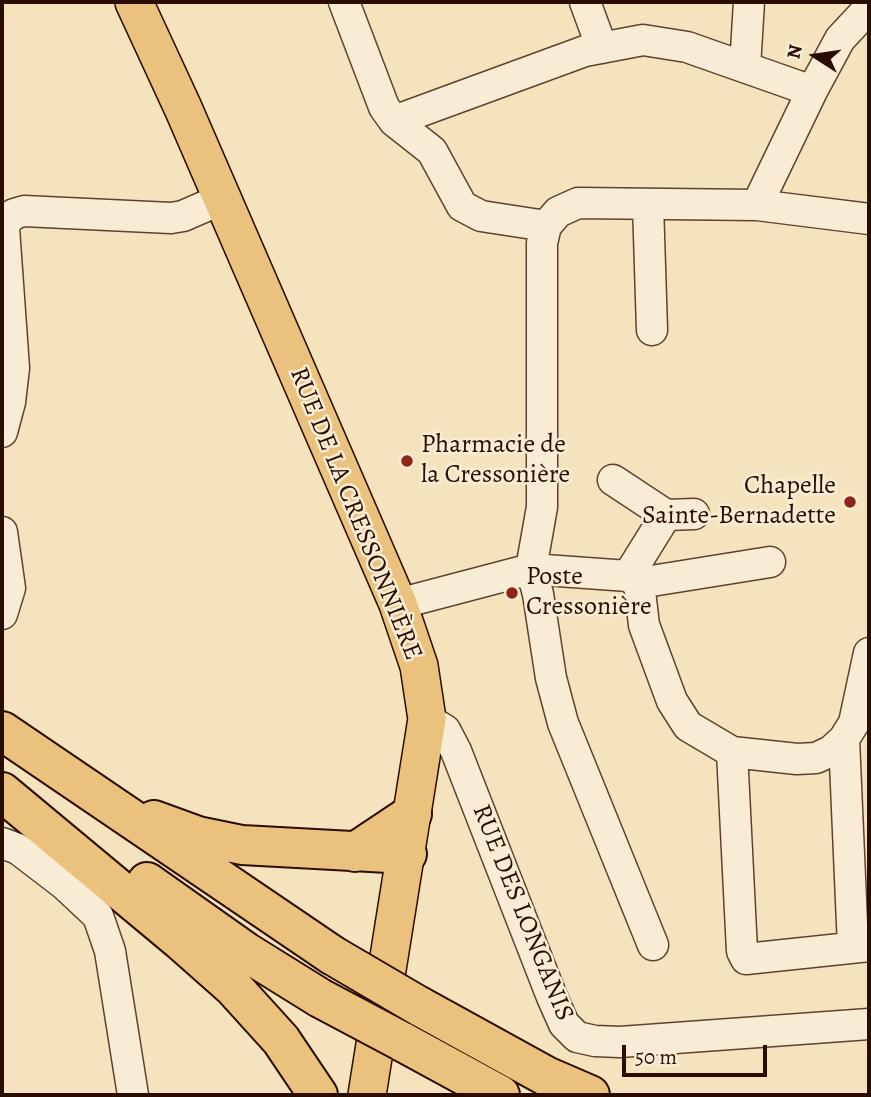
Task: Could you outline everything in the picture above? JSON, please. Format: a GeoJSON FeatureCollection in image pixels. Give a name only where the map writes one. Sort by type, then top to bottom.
{"type":"FeatureCollection","features":[{"type":"Feature","properties":{"kind":"highway"},"geometry":{"type":"LineString","coordinates":[[2,731],[331,955],[546,1076],[590,1095]]}},
{"type":"Feature","properties":{"kind":"highway"},"geometry":{"type":"LineString","coordinates":[[2,780],[246,952],[320,998],[500,1095]]}},
{"type":"Feature","properties":{"kind":"highway"},"geometry":{"type":"LineString","coordinates":[[2,792],[233,987],[281,1040],[318,1095]]}},
{"type":"Feature","properties":{"kind":"highway"},"geometry":{"type":"LineString","coordinates":[[109,804],[198,836],[242,845],[407,854]]}},
{"type":"Feature","properties":{"kind":"highway"},"geometry":{"type":"LineString","coordinates":[[355,852],[412,814]]}},
{"type":"Feature","properties":{"kind":"main road","name":"RUE DE LA CRESSONNIÈRE"},"geometry":{"type":"LineString","coordinates":[[134,2],[398,604],[419,666],[427,719],[367,1095]]}},
{"type":"Feature","properties":{"kind":"street"},"geometry":{"type":"LineString","coordinates":[[344,2],[384,107],[394,121],[432,151],[462,205],[481,215],[546,226]]}},
{"type":"Feature","properties":{"kind":"street"},"geometry":{"type":"LineString","coordinates":[[585,2],[602,48]]}},
{"type":"Feature","properties":{"kind":"street"},"geometry":{"type":"LineString","coordinates":[[745,67],[749,2]]}},
{"type":"Feature","properties":{"kind":"street"},"geometry":{"type":"LineString","coordinates":[[757,205],[840,39],[869,8]]}},
{"type":"Feature","properties":{"kind":"street"},"geometry":{"type":"LineString","coordinates":[[394,121],[585,51],[643,40],[687,47],[812,91]]}},
{"type":"Feature","properties":{"kind":"street"},"geometry":{"type":"LineString","coordinates":[[2,432],[10,402],[14,368],[4,228],[7,219],[24,211],[171,218],[183,216],[222,199]]}},
{"type":"Feature","properties":{"kind":"street"},"geometry":{"type":"LineString","coordinates":[[653,945],[563,723],[551,678],[540,605],[531,569],[542,507],[542,243],[546,226],[558,212],[578,203],[757,205],[869,219]]}},
{"type":"Feature","properties":{"kind":"street"},"geometry":{"type":"LineString","coordinates":[[648,204],[652,330]]}},
{"type":"Feature","properties":{"kind":"street"},"geometry":{"type":"LineString","coordinates":[[613,480],[680,514],[633,579],[644,625],[672,701],[688,726],[732,752],[797,759],[816,758],[831,751],[856,728]]}},
{"type":"Feature","properties":{"kind":"street"},"geometry":{"type":"LineString","coordinates":[[2,532],[10,588],[2,614]]}},
{"type":"Feature","properties":{"kind":"street"},"geometry":{"type":"LineString","coordinates":[[398,604],[531,569],[633,579],[770,562]]}},
{"type":"Feature","properties":{"kind":"street"},"geometry":{"type":"LineString","coordinates":[[732,752],[742,951],[746,958],[751,960],[861,946],[856,728],[869,653]]}},
{"type":"Feature","properties":{"kind":"street","name":"RUE DES LONGANIS"},"geometry":{"type":"LineString","coordinates":[[427,719],[445,730],[457,751],[552,997],[564,1024],[578,1037],[620,1042],[869,1024]]}},
{"type":"Feature","properties":{"kind":"street"},"geometry":{"type":"LineString","coordinates":[[2,843],[18,849],[56,877],[98,916],[110,951],[133,1095]]}},
{"type":"Feature","properties":{"kind":"place","name":"Pharmacie de la Cressonière"},"geometry":{"type":"Point","coordinates":[407,461]}},
{"type":"Feature","properties":{"kind":"place","name":"Chapelle Sainte-Bernadette"},"geometry":{"type":"Point","coordinates":[850,502]}},
{"type":"Feature","properties":{"kind":"place","name":"Poste Cressonière"},"geometry":{"type":"Point","coordinates":[512,593]}}]}
